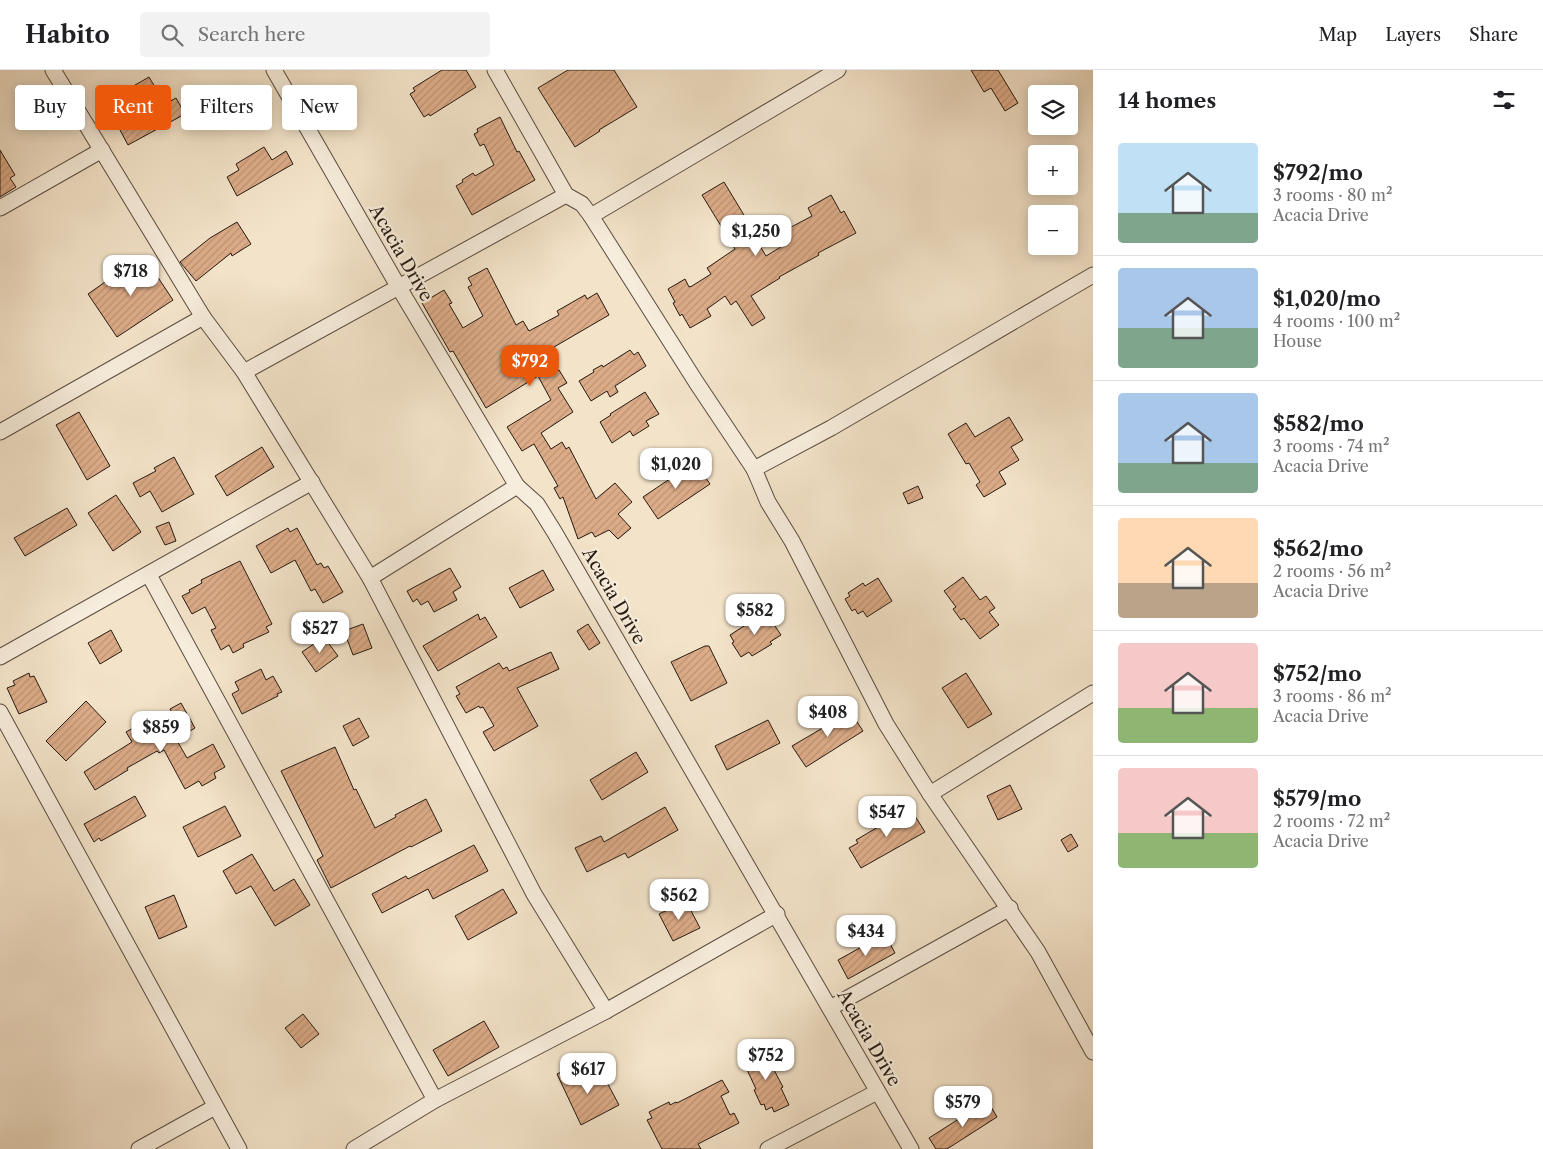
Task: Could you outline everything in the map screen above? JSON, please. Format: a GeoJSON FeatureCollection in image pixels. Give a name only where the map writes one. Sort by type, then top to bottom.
{"type":"FeatureCollection","features":[{"type":"Feature","properties":{"kind":"street"},"geometry":{"type":"LineString","coordinates":[[53,70],[203,317],[244,372],[370,578],[534,894],[606,1011]]}},
{"type":"Feature","properties":{"kind":"street","name":"Acacia Drive"},"geometry":{"type":"LineString","coordinates":[[274,70],[398,286],[517,486],[537,504],[555,533],[777,914],[911,1149]]}},
{"type":"Feature","properties":{"kind":"street"},"geometry":{"type":"LineString","coordinates":[[495,70],[566,194],[582,204],[591,216],[696,382],[754,469],[768,502],[792,541],[886,724],[930,794],[1010,908],[1038,952],[1093,1052]]}},
{"type":"Feature","properties":{"kind":"street"},"geometry":{"type":"LineString","coordinates":[[591,216],[838,70]]}},
{"type":"Feature","properties":{"kind":"street"},"geometry":{"type":"LineString","coordinates":[[0,208],[102,150]]}},
{"type":"Feature","properties":{"kind":"street"},"geometry":{"type":"LineString","coordinates":[[244,372],[566,194]]}},
{"type":"Feature","properties":{"kind":"street"},"geometry":{"type":"LineString","coordinates":[[754,469],[831,428],[1093,275]]}},
{"type":"Feature","properties":{"kind":"street"},"geometry":{"type":"LineString","coordinates":[[0,432],[203,317]]}},
{"type":"Feature","properties":{"kind":"street"},"geometry":{"type":"LineString","coordinates":[[0,657],[312,482]]}},
{"type":"Feature","properties":{"kind":"street"},"geometry":{"type":"LineString","coordinates":[[370,578],[517,486]]}},
{"type":"Feature","properties":{"kind":"street"},"geometry":{"type":"LineString","coordinates":[[149,575],[435,1100]]}},
{"type":"Feature","properties":{"kind":"street"},"geometry":{"type":"LineString","coordinates":[[930,794],[1093,693]]}},
{"type":"Feature","properties":{"kind":"street"},"geometry":{"type":"LineString","coordinates":[[0,712],[239,1149]]}},
{"type":"Feature","properties":{"kind":"street"},"geometry":{"type":"LineString","coordinates":[[830,1008],[1010,908]]}},
{"type":"Feature","properties":{"kind":"street"},"geometry":{"type":"LineString","coordinates":[[354,1149],[435,1100],[606,1011],[777,914]]}},
{"type":"Feature","properties":{"kind":"street"},"geometry":{"type":"LineString","coordinates":[[768,1149],[877,1092]]}},
{"type":"Feature","properties":{"kind":"street"},"geometry":{"type":"LineString","coordinates":[[138,1149],[216,1106]]}},
{"type":"Feature","properties":{"kind":"building"},"geometry":{"type":"Polygon","coordinates":[[[442,70],[466,70],[476,87],[430,116],[429,114],[424,117],[410,94],[415,91],[413,88],[442,70]]]}},
{"type":"Feature","properties":{"kind":"building"},"geometry":{"type":"Polygon","coordinates":[[[568,70],[614,70],[637,107],[575,147],[538,88],[568,70]]]}},
{"type":"Feature","properties":{"kind":"building"},"geometry":{"type":"Polygon","coordinates":[[[971,70],[998,70],[1018,103],[1005,111],[991,88],[984,92],[971,70]]]}},
{"type":"Feature","properties":{"kind":"building"},"geometry":{"type":"Polygon","coordinates":[[[149,77],[154,85],[135,85],[149,77]]]}},
{"type":"Feature","properties":{"kind":"building"},"geometry":{"type":"Polygon","coordinates":[[[176,98],[181,107],[181,116],[171,122],[171,101],[176,98]]]}},
{"type":"Feature","properties":{"kind":"building"},"geometry":{"type":"Polygon","coordinates":[[[500,117],[517,152],[519,151],[535,180],[472,215],[456,186],[473,173],[475,176],[494,165],[484,144],[480,146],[474,134],[478,132],[477,129],[500,117]]]}},
{"type":"Feature","properties":{"kind":"building"},"geometry":{"type":"Polygon","coordinates":[[[120,130],[156,130],[128,145],[120,130]]]}},
{"type":"Feature","properties":{"kind":"building"},"geometry":{"type":"Polygon","coordinates":[[[264,147],[272,160],[286,151],[293,164],[237,196],[227,177],[239,170],[236,164],[264,147]]]}},
{"type":"Feature","properties":{"kind":"building"},"geometry":{"type":"Polygon","coordinates":[[[0,150],[15,175],[10,178],[16,187],[0,197],[0,150]]]}},
{"type":"Feature","properties":{"kind":"building"},"geometry":{"type":"Polygon","coordinates":[[[724,182],[753,230],[751,231],[766,256],[784,245],[778,234],[812,216],[808,208],[831,195],[841,213],[844,211],[856,233],[818,253],[819,255],[779,277],[751,296],[765,318],[752,326],[736,301],[731,305],[725,296],[707,309],[711,316],[690,328],[682,314],[680,316],[668,289],[685,279],[689,287],[692,286],[711,274],[707,268],[735,249],[702,195],[724,182]]]}},
{"type":"Feature","properties":{"kind":"building"},"geometry":{"type":"Polygon","coordinates":[[[237,222],[251,244],[232,256],[231,253],[196,281],[180,262],[210,238],[237,222]]]}},
{"type":"Feature","properties":{"kind":"building"},"geometry":{"type":"Polygon","coordinates":[[[145,258],[173,300],[117,337],[88,294],[145,258]]]}},
{"type":"Feature","properties":{"kind":"building"},"geometry":{"type":"Polygon","coordinates":[[[487,268],[516,325],[523,321],[529,331],[559,315],[557,311],[585,295],[587,299],[597,293],[609,315],[542,354],[553,373],[559,370],[567,383],[558,388],[573,412],[541,433],[551,449],[562,442],[566,449],[569,447],[596,499],[615,483],[632,502],[618,514],[631,528],[618,539],[609,530],[595,537],[592,532],[578,539],[563,497],[560,499],[554,488],[558,486],[534,444],[522,451],[507,427],[551,400],[538,376],[486,408],[453,351],[450,352],[422,303],[444,290],[452,303],[449,304],[463,328],[483,316],[468,287],[472,285],[468,278],[487,268]]]}},
{"type":"Feature","properties":{"kind":"building"},"geometry":{"type":"Polygon","coordinates":[[[630,350],[634,355],[638,352],[646,366],[615,386],[618,392],[610,397],[607,391],[591,401],[579,381],[594,372],[593,370],[602,365],[603,367],[630,350]]]}},
{"type":"Feature","properties":{"kind":"building"},"geometry":{"type":"Polygon","coordinates":[[[645,392],[659,414],[646,421],[649,426],[633,436],[630,431],[612,443],[600,422],[645,392]]]}},
{"type":"Feature","properties":{"kind":"building"},"geometry":{"type":"Polygon","coordinates":[[[79,412],[110,466],[87,480],[56,425],[79,412]]]}},
{"type":"Feature","properties":{"kind":"building"},"geometry":{"type":"Polygon","coordinates":[[[1009,417],[1023,440],[1011,447],[1019,460],[999,472],[1006,484],[984,497],[976,485],[980,482],[969,463],[966,464],[948,434],[966,423],[975,437],[1009,417]]]}},
{"type":"Feature","properties":{"kind":"building"},"geometry":{"type":"Polygon","coordinates":[[[262,447],[274,467],[227,496],[215,476],[262,447]]]}},
{"type":"Feature","properties":{"kind":"building"},"geometry":{"type":"Polygon","coordinates":[[[174,457],[194,494],[162,512],[150,491],[140,497],[133,483],[156,471],[154,468],[174,457]]]}},
{"type":"Feature","properties":{"kind":"building"},"geometry":{"type":"Polygon","coordinates":[[[695,462],[710,484],[658,519],[643,497],[695,462]]]}},
{"type":"Feature","properties":{"kind":"building"},"geometry":{"type":"Polygon","coordinates":[[[918,486],[923,498],[908,504],[903,493],[918,486]]]}},
{"type":"Feature","properties":{"kind":"building"},"geometry":{"type":"Polygon","coordinates":[[[116,495],[141,532],[113,551],[88,513],[116,495]]]}},
{"type":"Feature","properties":{"kind":"building"},"geometry":{"type":"Polygon","coordinates":[[[67,508],[77,525],[25,556],[14,538],[67,508]]]}},
{"type":"Feature","properties":{"kind":"building"},"geometry":{"type":"Polygon","coordinates":[[[169,522],[176,541],[165,545],[156,527],[169,522]]]}},
{"type":"Feature","properties":{"kind":"building"},"geometry":{"type":"Polygon","coordinates":[[[288,528],[290,532],[297,528],[317,565],[321,563],[324,568],[328,566],[343,592],[323,603],[315,589],[311,591],[295,560],[271,573],[256,546],[288,528]]]}},
{"type":"Feature","properties":{"kind":"building"},"geometry":{"type":"Polygon","coordinates":[[[240,561],[272,624],[266,627],[269,632],[243,644],[244,647],[233,653],[229,645],[221,650],[211,630],[216,628],[205,607],[192,614],[182,596],[202,583],[201,580],[240,561]]]}},
{"type":"Feature","properties":{"kind":"building"},"geometry":{"type":"Polygon","coordinates":[[[450,568],[461,587],[453,592],[457,600],[434,612],[428,601],[421,605],[417,599],[413,602],[407,591],[450,568]]]}},
{"type":"Feature","properties":{"kind":"building"},"geometry":{"type":"Polygon","coordinates":[[[543,570],[554,590],[520,608],[509,588],[543,570]]]}},
{"type":"Feature","properties":{"kind":"building"},"geometry":{"type":"Polygon","coordinates":[[[963,577],[980,600],[986,596],[995,608],[989,612],[999,625],[980,639],[964,618],[961,620],[953,609],[956,607],[944,591],[963,577]]]}},
{"type":"Feature","properties":{"kind":"building"},"geometry":{"type":"Polygon","coordinates":[[[878,578],[892,601],[867,617],[863,611],[858,614],[855,609],[852,611],[845,599],[850,596],[848,593],[863,583],[865,586],[878,578]]]}},
{"type":"Feature","properties":{"kind":"building"},"geometry":{"type":"Polygon","coordinates":[[[478,614],[480,620],[485,617],[497,637],[438,671],[423,646],[478,614]]]}},
{"type":"Feature","properties":{"kind":"building"},"geometry":{"type":"Polygon","coordinates":[[[763,614],[768,621],[771,620],[781,635],[770,642],[772,644],[752,656],[749,652],[741,657],[732,643],[734,642],[730,635],[763,614]]]}},
{"type":"Feature","properties":{"kind":"building"},"geometry":{"type":"Polygon","coordinates":[[[363,624],[372,648],[353,655],[344,631],[363,624]]]}},
{"type":"Feature","properties":{"kind":"building"},"geometry":{"type":"Polygon","coordinates":[[[588,624],[600,643],[589,650],[577,631],[588,624]]]}},
{"type":"Feature","properties":{"kind":"building"},"geometry":{"type":"Polygon","coordinates":[[[111,630],[122,651],[100,664],[88,643],[111,630]]]}},
{"type":"Feature","properties":{"kind":"building"},"geometry":{"type":"Polygon","coordinates":[[[324,637],[338,656],[316,672],[302,652],[324,637]]]}},
{"type":"Feature","properties":{"kind":"building"},"geometry":{"type":"Polygon","coordinates":[[[705,646],[709,646],[727,683],[691,701],[671,662],[705,646]]]}},
{"type":"Feature","properties":{"kind":"building"},"geometry":{"type":"Polygon","coordinates":[[[551,652],[559,669],[517,688],[538,726],[494,751],[483,732],[494,726],[483,707],[480,708],[479,706],[466,713],[456,696],[460,694],[456,687],[499,663],[503,669],[507,667],[509,671],[551,652]]]}},
{"type":"Feature","properties":{"kind":"building"},"geometry":{"type":"Polygon","coordinates":[[[261,669],[266,680],[273,676],[282,692],[277,694],[278,696],[242,714],[232,694],[239,690],[235,682],[261,669]]]}},
{"type":"Feature","properties":{"kind":"building"},"geometry":{"type":"Polygon","coordinates":[[[29,673],[30,677],[34,676],[47,702],[19,714],[7,688],[15,685],[13,681],[29,673]]]}},
{"type":"Feature","properties":{"kind":"building"},"geometry":{"type":"Polygon","coordinates":[[[966,673],[992,714],[968,728],[942,688],[966,673]]]}},
{"type":"Feature","properties":{"kind":"building"},"geometry":{"type":"Polygon","coordinates":[[[86,701],[106,722],[66,761],[46,741],[86,701]]]}},
{"type":"Feature","properties":{"kind":"building"},"geometry":{"type":"Polygon","coordinates":[[[181,703],[195,728],[176,739],[187,758],[213,744],[225,767],[214,773],[216,778],[202,786],[199,781],[185,789],[164,750],[159,753],[157,751],[127,768],[128,770],[95,790],[84,772],[132,742],[126,732],[137,726],[139,731],[172,713],[170,709],[181,703]]]}},
{"type":"Feature","properties":{"kind":"building"},"geometry":{"type":"Polygon","coordinates":[[[848,708],[863,731],[806,767],[792,746],[838,719],[835,716],[848,708]]]}},
{"type":"Feature","properties":{"kind":"building"},"geometry":{"type":"Polygon","coordinates":[[[359,718],[369,737],[353,746],[343,726],[359,718]]]}},
{"type":"Feature","properties":{"kind":"building"},"geometry":{"type":"Polygon","coordinates":[[[768,720],[780,743],[727,770],[715,746],[768,720]]]}},
{"type":"Feature","properties":{"kind":"building"},"geometry":{"type":"Polygon","coordinates":[[[335,747],[354,790],[356,789],[375,828],[426,799],[442,831],[331,888],[317,860],[323,856],[281,771],[335,747]]]}},
{"type":"Feature","properties":{"kind":"building"},"geometry":{"type":"Polygon","coordinates":[[[636,752],[648,772],[602,800],[590,780],[636,752]]]}},
{"type":"Feature","properties":{"kind":"building"},"geometry":{"type":"Polygon","coordinates":[[[1010,785],[1022,809],[998,820],[987,796],[1010,785]]]}},
{"type":"Feature","properties":{"kind":"building"},"geometry":{"type":"Polygon","coordinates":[[[135,796],[146,816],[101,841],[99,838],[94,842],[84,824],[135,796]]]}},
{"type":"Feature","properties":{"kind":"building"},"geometry":{"type":"Polygon","coordinates":[[[225,806],[241,836],[198,857],[183,827],[225,806]]]}},
{"type":"Feature","properties":{"kind":"building"},"geometry":{"type":"Polygon","coordinates":[[[665,807],[678,830],[628,858],[625,853],[587,872],[575,848],[601,836],[604,842],[665,807]]]}},
{"type":"Feature","properties":{"kind":"building"},"geometry":{"type":"Polygon","coordinates":[[[910,808],[925,832],[861,868],[849,848],[858,843],[856,840],[910,808]]]}},
{"type":"Feature","properties":{"kind":"building"},"geometry":{"type":"Polygon","coordinates":[[[1071,834],[1078,846],[1068,852],[1061,840],[1071,834]]]}},
{"type":"Feature","properties":{"kind":"building"},"geometry":{"type":"Polygon","coordinates":[[[474,845],[488,871],[433,899],[428,889],[382,913],[372,894],[406,876],[408,879],[474,845]]]}},
{"type":"Feature","properties":{"kind":"building"},"geometry":{"type":"Polygon","coordinates":[[[252,854],[274,891],[294,879],[310,905],[275,926],[251,886],[236,894],[223,871],[252,854]]]}},
{"type":"Feature","properties":{"kind":"building"},"geometry":{"type":"Polygon","coordinates":[[[503,889],[517,913],[468,940],[455,916],[503,889]]]}},
{"type":"Feature","properties":{"kind":"building"},"geometry":{"type":"Polygon","coordinates":[[[174,895],[187,927],[159,939],[145,907],[174,895]]]}},
{"type":"Feature","properties":{"kind":"building"},"geometry":{"type":"Polygon","coordinates":[[[686,901],[700,928],[673,941],[659,914],[686,901]]]}},
{"type":"Feature","properties":{"kind":"building"},"geometry":{"type":"Polygon","coordinates":[[[885,934],[895,953],[848,979],[838,960],[885,934]]]}},
{"type":"Feature","properties":{"kind":"building"},"geometry":{"type":"Polygon","coordinates":[[[303,1014],[319,1034],[301,1048],[285,1028],[303,1014]]]}},
{"type":"Feature","properties":{"kind":"building"},"geometry":{"type":"Polygon","coordinates":[[[484,1021],[499,1047],[448,1076],[433,1050],[484,1021]]]}},
{"type":"Feature","properties":{"kind":"building"},"geometry":{"type":"Polygon","coordinates":[[[763,1049],[783,1087],[781,1088],[789,1105],[774,1112],[772,1107],[766,1110],[764,1104],[761,1105],[742,1059],[763,1049]]]}},
{"type":"Feature","properties":{"kind":"building"},"geometry":{"type":"Polygon","coordinates":[[[570,1068],[578,1083],[601,1071],[619,1105],[581,1125],[557,1074],[570,1068]]]}},
{"type":"Feature","properties":{"kind":"building"},"geometry":{"type":"Polygon","coordinates":[[[722,1080],[729,1092],[721,1096],[730,1115],[734,1113],[739,1123],[698,1144],[701,1149],[662,1149],[647,1120],[652,1118],[649,1112],[669,1102],[670,1105],[677,1103],[722,1080]]]}},
{"type":"Feature","properties":{"kind":"building"},"geometry":{"type":"Polygon","coordinates":[[[990,1105],[997,1117],[947,1149],[936,1149],[929,1138],[976,1108],[978,1112],[990,1105]]]}}]}
